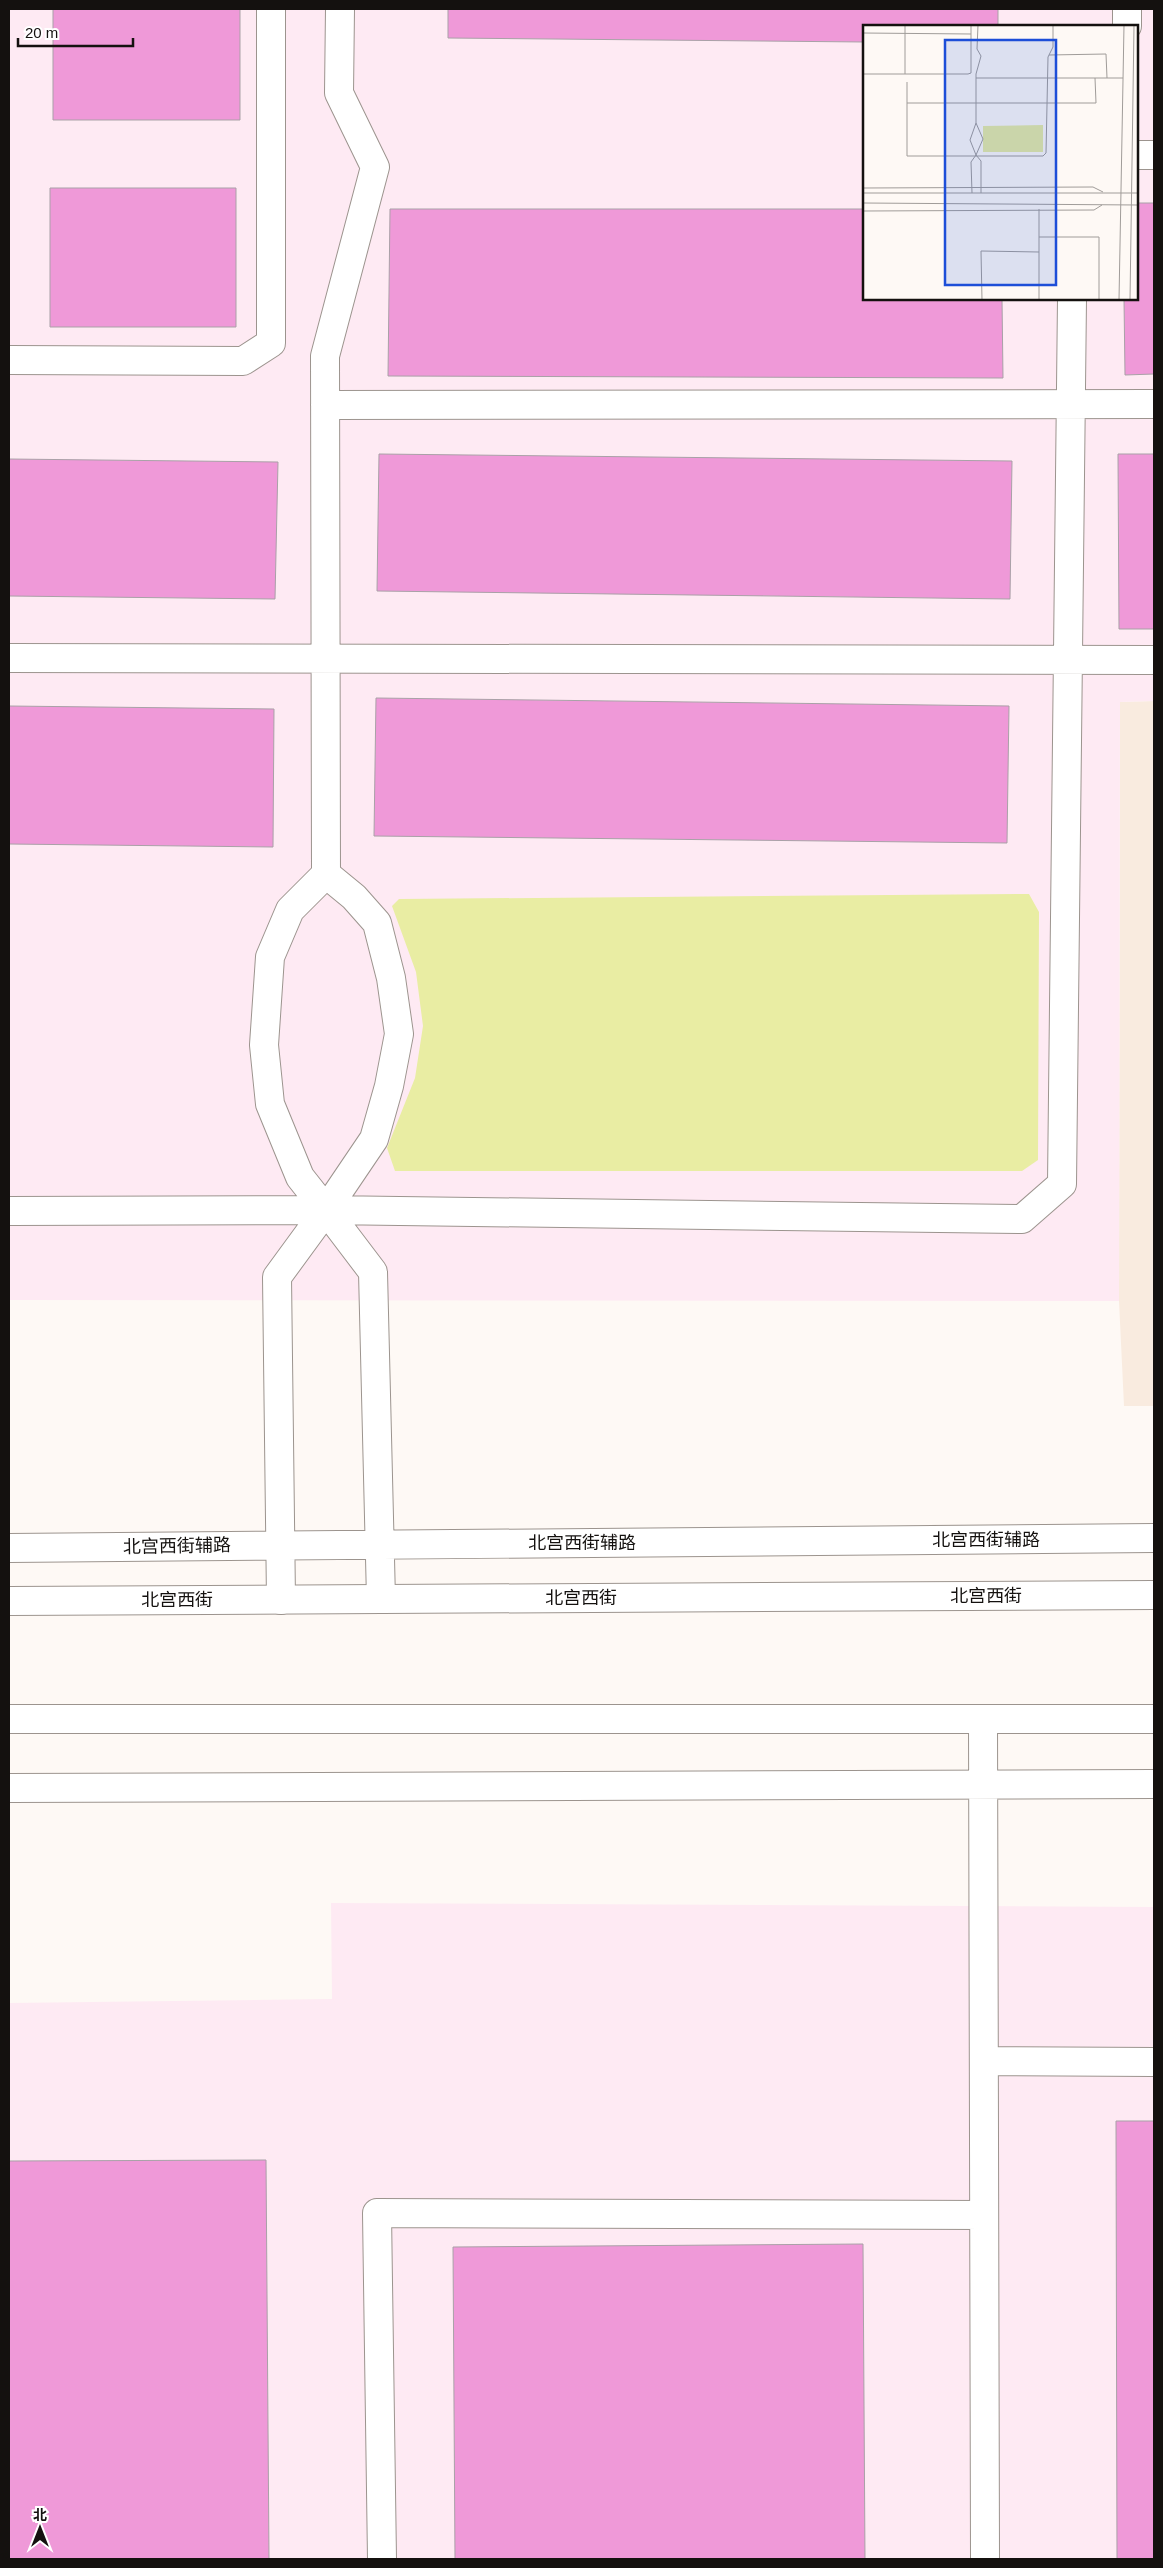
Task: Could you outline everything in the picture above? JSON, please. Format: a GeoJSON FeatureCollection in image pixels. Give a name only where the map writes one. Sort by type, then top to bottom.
{"type":"FeatureCollection","features":[{"type":"Feature","properties":{"kind":"street"},"geometry":{"type":"LineString","coordinates":[[9,360],[243,360],[271,343],[271,9]]}},
{"type":"Feature","properties":{"kind":"street"},"geometry":{"type":"LineString","coordinates":[[340,9],[339,93],[375,167],[325,356],[326,874],[290,910],[270,957],[264,1045],[270,1104],[300,1177],[373,1272],[381,1599]]}},
{"type":"Feature","properties":{"kind":"street"},"geometry":{"type":"LineString","coordinates":[[1127,9],[1127,25]]}},
{"type":"Feature","properties":{"kind":"street"},"geometry":{"type":"LineString","coordinates":[[1138,155],[1154,155]]}},
{"type":"Feature","properties":{"kind":"street"},"geometry":{"type":"LineString","coordinates":[[9,1211],[326,1210],[1022,1219],[1062,1184],[1072,300]]}},
{"type":"Feature","properties":{"kind":"street"},"geometry":{"type":"LineString","coordinates":[[325,405],[1154,404]]}},
{"type":"Feature","properties":{"kind":"street"},"geometry":{"type":"LineString","coordinates":[[9,658],[1154,660]]}},
{"type":"Feature","properties":{"kind":"street"},"geometry":{"type":"LineString","coordinates":[[281,1600],[276,1277],[326,1210],[374,1139],[389,1086],[399,1034],[391,978],[377,923],[354,897],[326,874]]}},
{"type":"Feature","properties":{"kind":"street","name":"北宫西街辅路"},"geometry":{"type":"LineString","coordinates":[[9,1548],[1154,1538]]}},
{"type":"Feature","properties":{"kind":"street","name":"北宫西街"},"geometry":{"type":"LineString","coordinates":[[9,1601],[1154,1595]]}},
{"type":"Feature","properties":{"kind":"street"},"geometry":{"type":"LineString","coordinates":[[9,1718],[1154,1718]]}},
{"type":"Feature","properties":{"kind":"street"},"geometry":{"type":"LineString","coordinates":[[983,1718],[985,2559]]}},
{"type":"Feature","properties":{"kind":"street"},"geometry":{"type":"LineString","coordinates":[[9,1788],[1154,1784]]}},
{"type":"Feature","properties":{"kind":"street"},"geometry":{"type":"LineString","coordinates":[[984,2061],[1154,2062]]}},
{"type":"Feature","properties":{"kind":"street"},"geometry":{"type":"LineString","coordinates":[[382,2559],[377,2213],[984,2215]]}},
{"type":"Feature","properties":{"kind":"shaded area"},"geometry":{"type":"Polygon","coordinates":[[[9,9],[1154,9],[1154,701],[1120,702],[1119,1301],[9,1300],[9,9]]]}},
{"type":"Feature","properties":{"kind":"shaded area"},"geometry":{"type":"Polygon","coordinates":[[[1154,701],[1154,1406],[1124,1406],[1119,1301],[1120,702],[1154,701]]]}},
{"type":"Feature","properties":{"kind":"shaded area"},"geometry":{"type":"Polygon","coordinates":[[[331,1903],[1154,1907],[1154,2559],[9,2559],[9,2003],[332,1999],[331,1903]]]}},
{"type":"Feature","properties":{"kind":"green space"},"geometry":{"type":"Polygon","coordinates":[[[1029,894],[1039,912],[1038,1160],[1022,1171],[395,1171],[387,1148],[415,1078],[423,1026],[416,972],[392,906],[399,899],[1029,894]]]}},
{"type":"Feature","properties":{"kind":"building"},"geometry":{"type":"Polygon","coordinates":[[[53,9],[240,9],[240,120],[53,120],[53,9]]]}},
{"type":"Feature","properties":{"kind":"building"},"geometry":{"type":"Polygon","coordinates":[[[448,9],[998,9],[998,25],[863,25],[863,42],[448,38],[448,9]]]}},
{"type":"Feature","properties":{"kind":"building"},"geometry":{"type":"Polygon","coordinates":[[[50,188],[236,188],[236,327],[50,327],[50,188]]]}},
{"type":"Feature","properties":{"kind":"building"},"geometry":{"type":"Polygon","coordinates":[[[1138,203],[1154,203],[1154,374],[1125,375],[1124,300],[1138,300],[1138,203]]]}},
{"type":"Feature","properties":{"kind":"building"},"geometry":{"type":"Polygon","coordinates":[[[390,209],[863,209],[863,300],[1002,300],[1003,378],[388,376],[390,209]]]}},
{"type":"Feature","properties":{"kind":"building"},"geometry":{"type":"Polygon","coordinates":[[[379,454],[1012,461],[1010,599],[377,591],[379,454]]]}},
{"type":"Feature","properties":{"kind":"building"},"geometry":{"type":"Polygon","coordinates":[[[1118,454],[1154,454],[1154,629],[1119,629],[1118,454]]]}},
{"type":"Feature","properties":{"kind":"building"},"geometry":{"type":"Polygon","coordinates":[[[9,459],[278,462],[275,599],[9,596],[9,459]]]}},
{"type":"Feature","properties":{"kind":"building"},"geometry":{"type":"Polygon","coordinates":[[[376,698],[1009,706],[1007,843],[374,836],[376,698]]]}},
{"type":"Feature","properties":{"kind":"building"},"geometry":{"type":"Polygon","coordinates":[[[9,706],[274,709],[273,847],[9,844],[9,706]]]}},
{"type":"Feature","properties":{"kind":"building"},"geometry":{"type":"Polygon","coordinates":[[[1116,2121],[1154,2121],[1154,2559],[1117,2559],[1116,2121]]]}},
{"type":"Feature","properties":{"kind":"building"},"geometry":{"type":"Polygon","coordinates":[[[266,2160],[269,2559],[9,2559],[9,2161],[266,2160]]]}},
{"type":"Feature","properties":{"kind":"building"},"geometry":{"type":"Polygon","coordinates":[[[863,2244],[865,2559],[455,2559],[453,2247],[863,2244]]]}}]}
